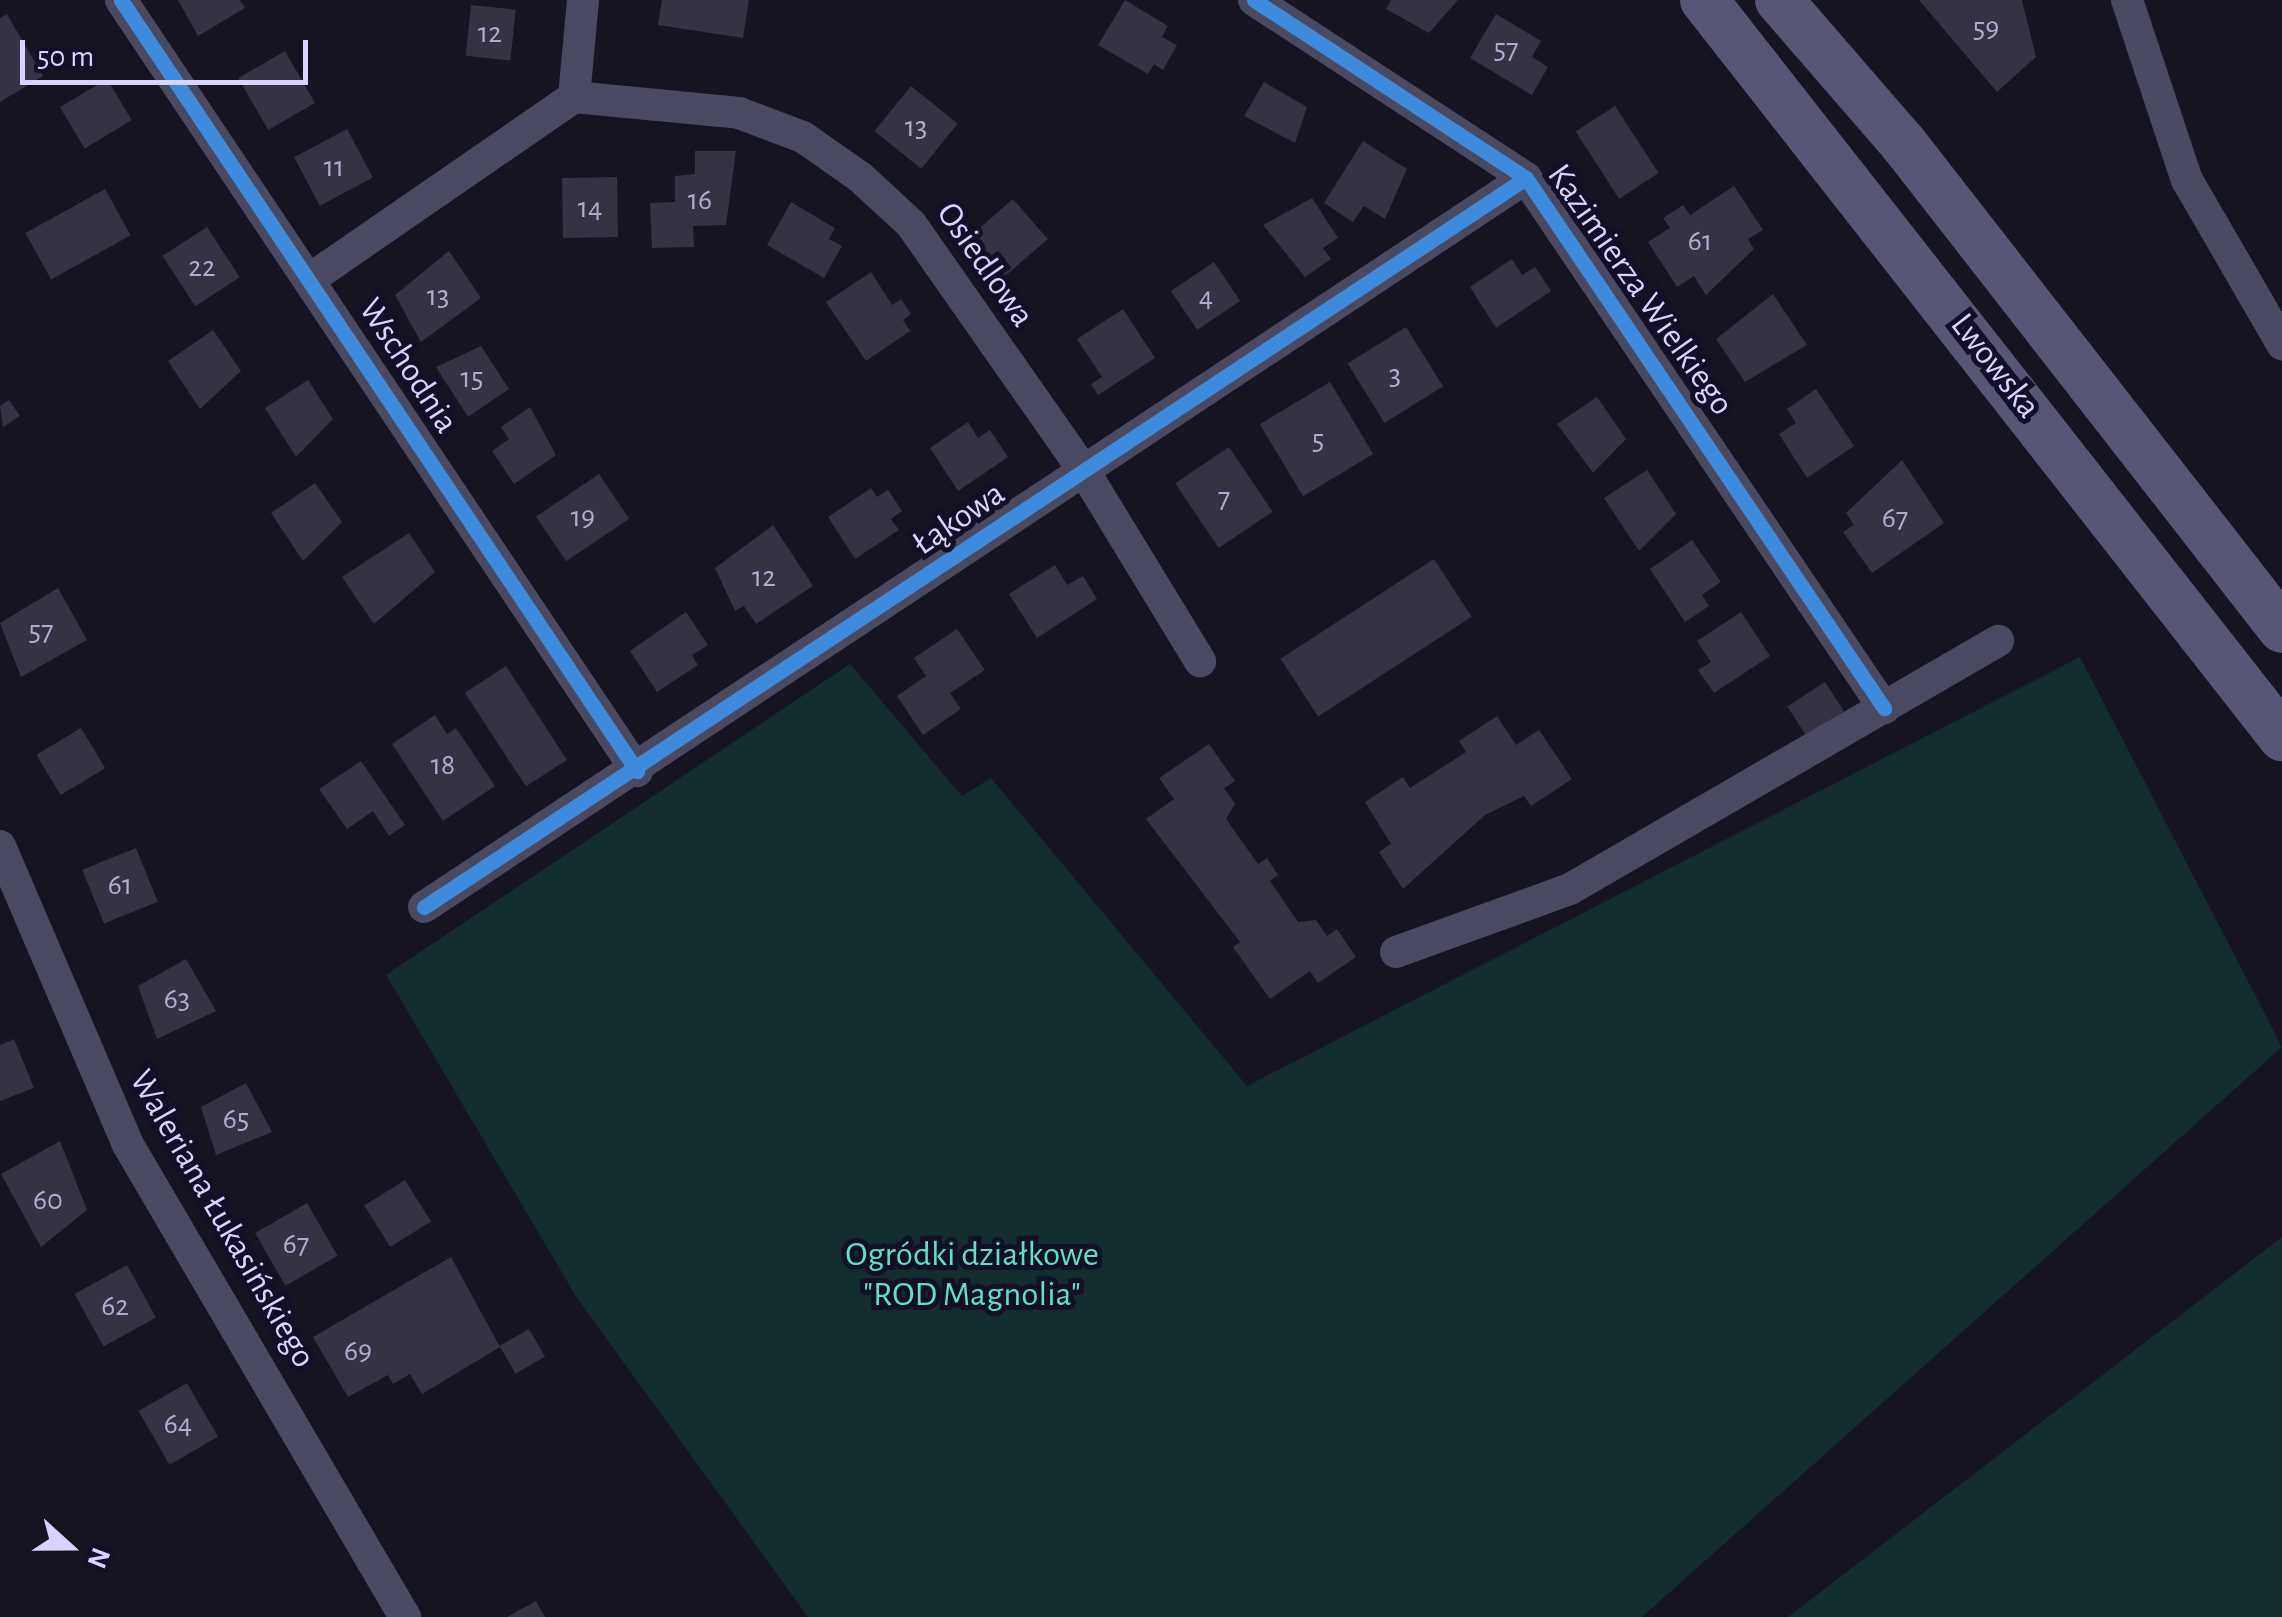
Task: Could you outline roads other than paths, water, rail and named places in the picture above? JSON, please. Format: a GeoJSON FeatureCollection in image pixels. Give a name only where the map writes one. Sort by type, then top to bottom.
{"type":"FeatureCollection","features":[{"type":"Feature","properties":{"kind":"main road","name":"Lwowska"},"geometry":{"type":"LineString","coordinates":[[1704,0],[2282,737]]}},
{"type":"Feature","properties":{"kind":"main road","name":"Lwowska"},"geometry":{"type":"LineString","coordinates":[[1780,0],[1928,174],[2282,629]]}},
{"type":"Feature","properties":{"kind":"street","name":"Wschodnia"},"geometry":{"type":"LineString","coordinates":[[121,0],[313,277],[637,770]]}},
{"type":"Feature","properties":{"kind":"street"},"geometry":{"type":"LineString","coordinates":[[313,277],[574,98],[583,0]]}},
{"type":"Feature","properties":{"kind":"street","name":"Kazimierza Wielkiego"},"geometry":{"type":"LineString","coordinates":[[1254,0],[1526,178],[1884,708]]}},
{"type":"Feature","properties":{"kind":"street"},"geometry":{"type":"LineString","coordinates":[[2127,0],[2187,180],[2282,344]]}},
{"type":"Feature","properties":{"kind":"street","name":"Osiedlowa"},"geometry":{"type":"LineString","coordinates":[[574,98],[739,113],[802,137],[860,177],[911,224],[1084,471],[1200,661]]}},
{"type":"Feature","properties":{"kind":"street","name":"Łąkowa"},"geometry":{"type":"LineString","coordinates":[[424,907],[637,770],[1526,178]]}},
{"type":"Feature","properties":{"kind":"street"},"geometry":{"type":"LineString","coordinates":[[1396,952],[1570,889],[1998,641]]}},
{"type":"Feature","properties":{"kind":"street","name":"Waleriana Łukasińskiego"},"geometry":{"type":"LineString","coordinates":[[0,846],[127,1143],[405,1617]]}},
{"type":"Feature","properties":{"kind":"park label","name":"Ogródki działkowe \"ROD Magnolia\""},"geometry":{"type":"Point","coordinates":[972,1275]}}]}
